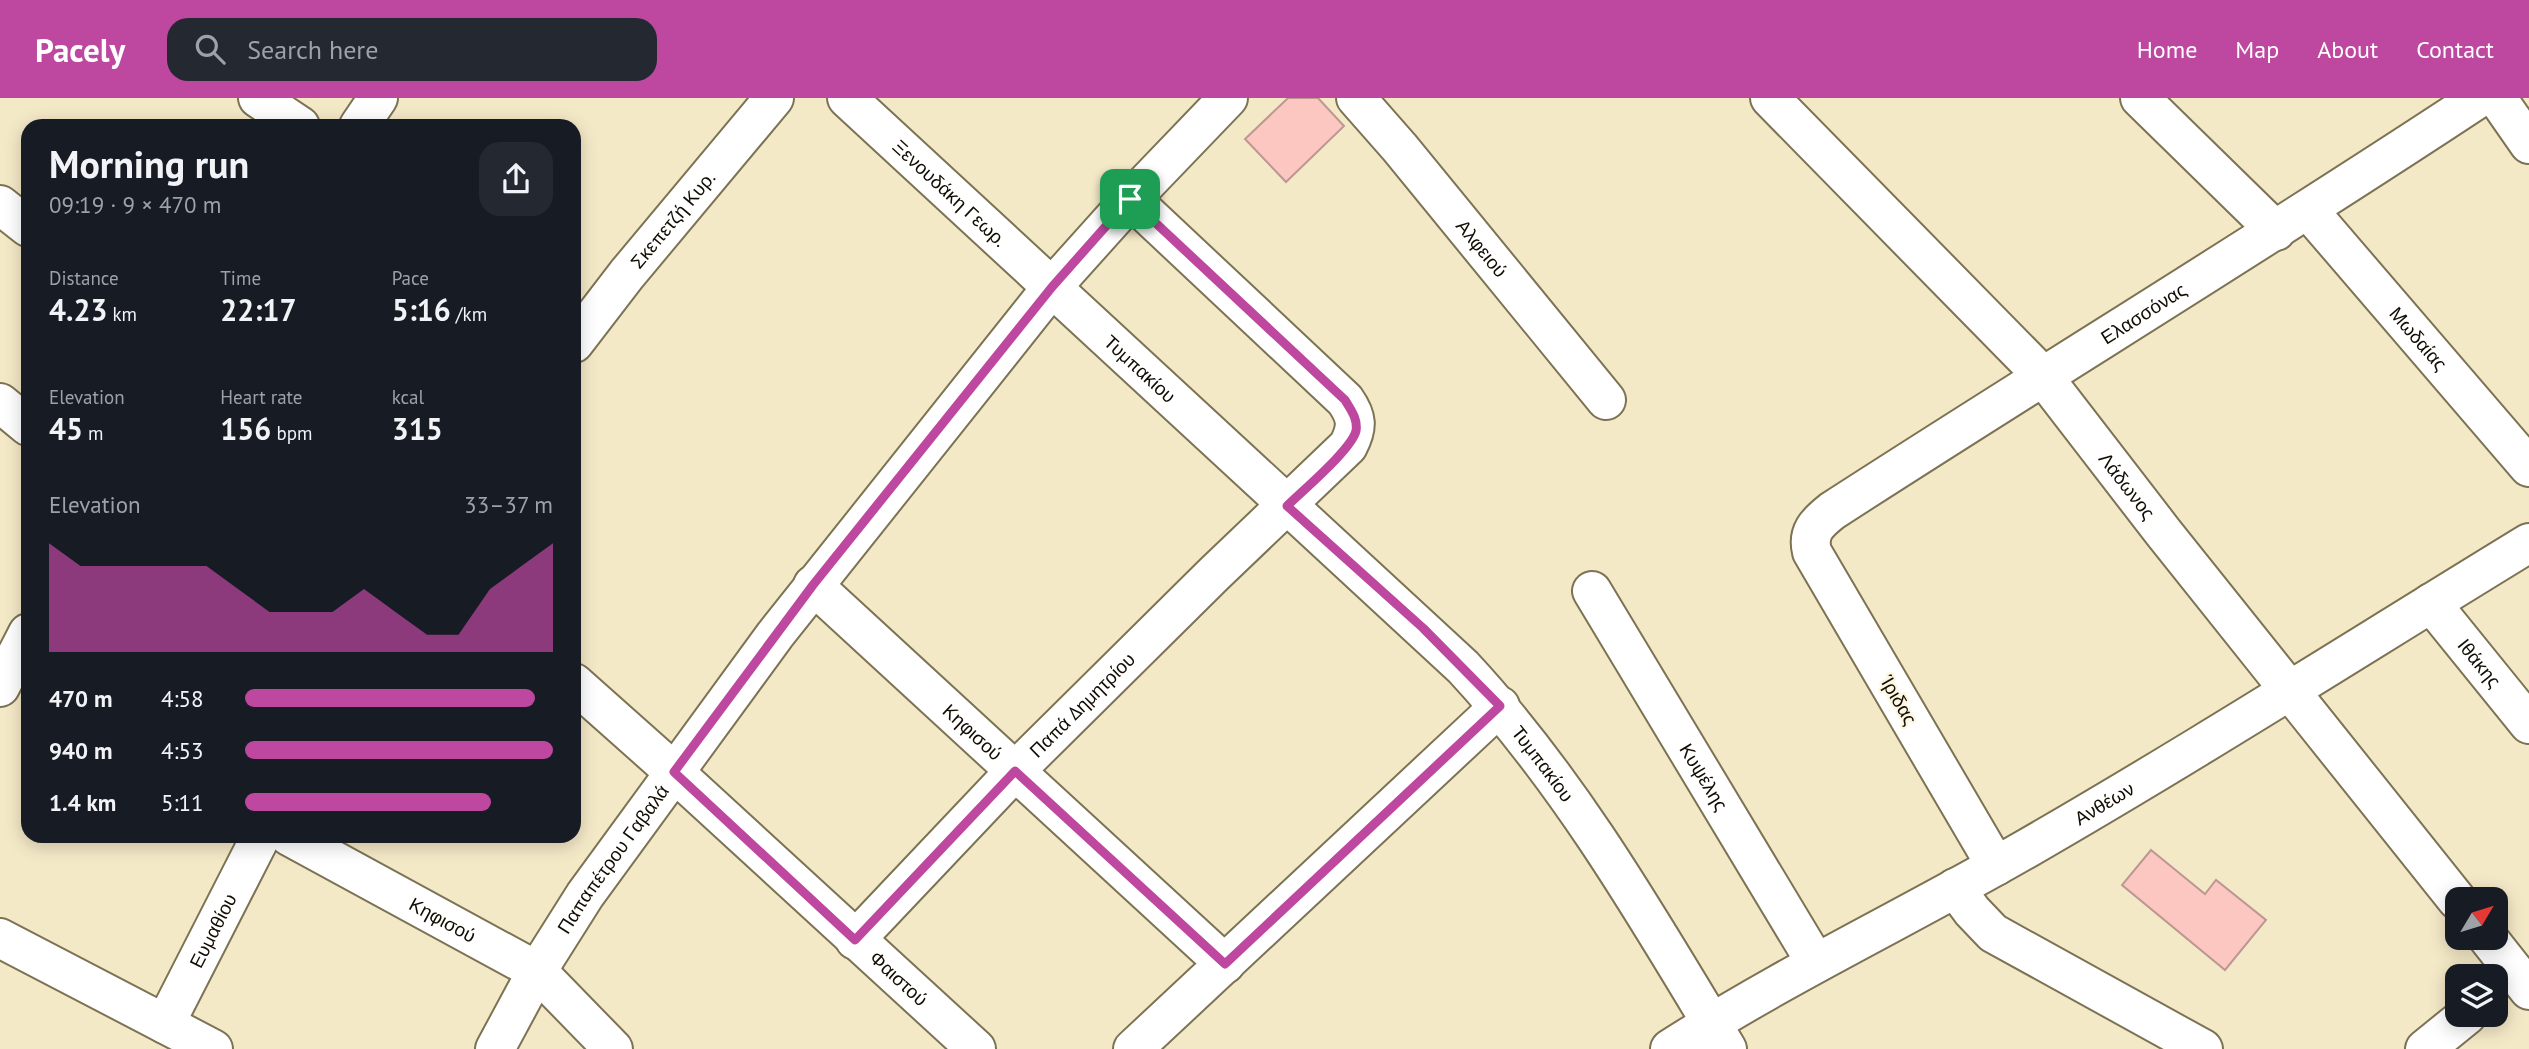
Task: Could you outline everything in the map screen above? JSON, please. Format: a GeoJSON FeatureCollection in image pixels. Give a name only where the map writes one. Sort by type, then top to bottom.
{"type":"FeatureCollection","features":[{"type":"Feature","properties":{"kind":"street"},"geometry":{"type":"LineString","coordinates":[[258,98],[290,119]]}},
{"type":"Feature","properties":{"kind":"street"},"geometry":{"type":"LineString","coordinates":[[364,119],[378,98]]}},
{"type":"Feature","properties":{"kind":"street","name":"Σκεπετζή Κυρ."},"geometry":{"type":"LineString","coordinates":[[581,335],[774,98]]}},
{"type":"Feature","properties":{"kind":"street","name":"Ξενουδάκη Γεωρ."},"geometry":{"type":"LineString","coordinates":[[847,98],[1052,287]]}},
{"type":"Feature","properties":{"kind":"street","name":"Παπαπέτρου Γαβαλά"},"geometry":{"type":"LineString","coordinates":[[495,1049],[537,971],[585,895],[813,585],[1052,287],[1130,199],[1228,98]]}},
{"type":"Feature","properties":{"kind":"street","name":"Αλφειού"},"geometry":{"type":"LineString","coordinates":[[1356,98],[1606,400]]}},
{"type":"Feature","properties":{"kind":"street","name":"Λάδωνος"},"geometry":{"type":"LineString","coordinates":[[1770,98],[2042,375],[2447,887]]}},
{"type":"Feature","properties":{"kind":"street"},"geometry":{"type":"LineString","coordinates":[[2140,98],[2276,231]]}},
{"type":"Feature","properties":{"kind":"street","name":"Ελασσόνας"},"geometry":{"type":"LineString","coordinates":[[1812,531],[1832,511],[2042,375],[2309,211],[2480,98]]}},
{"type":"Feature","properties":{"kind":"street"},"geometry":{"type":"LineString","coordinates":[[2497,98],[2529,144]]}},
{"type":"Feature","properties":{"kind":"street","name":"Παπά Δημητρίου"},"geometry":{"type":"LineString","coordinates":[[855,940],[1015,771],[1348,446],[1356,431],[1354,414],[1336,391],[1130,199]]}},
{"type":"Feature","properties":{"kind":"street"},"geometry":{"type":"LineString","coordinates":[[0,205],[21,222]]}},
{"type":"Feature","properties":{"kind":"street","name":"Μωδαίας"},"geometry":{"type":"LineString","coordinates":[[2309,211],[2529,467]]}},
{"type":"Feature","properties":{"kind":"street","name":"Τυμπακίου"},"geometry":{"type":"LineString","coordinates":[[1052,287],[1287,506],[1423,628],[1500,706],[1570,798],[1614,863],[1719,1036]]}},
{"type":"Feature","properties":{"kind":"street"},"geometry":{"type":"LineString","coordinates":[[0,403],[21,420]]}},
{"type":"Feature","properties":{"kind":"street","name":"Ίριδας"},"geometry":{"type":"LineString","coordinates":[[1812,531],[1812,552],[1996,866]]}},
{"type":"Feature","properties":{"kind":"street","name":"Ανθέων"},"geometry":{"type":"LineString","coordinates":[[1670,1049],[1719,1036],[1816,963],[1996,866],[2290,691],[2529,543]]}},
{"type":"Feature","properties":{"kind":"street","name":"Κηφισού"},"geometry":{"type":"LineString","coordinates":[[813,585],[1225,964]]}},
{"type":"Feature","properties":{"kind":"street","name":"Κυψέλης"},"geometry":{"type":"LineString","coordinates":[[1592,591],[1816,963]]}},
{"type":"Feature","properties":{"kind":"street","name":"Ιθάκης"},"geometry":{"type":"LineString","coordinates":[[2431,603],[2529,724]]}},
{"type":"Feature","properties":{"kind":"street"},"geometry":{"type":"LineString","coordinates":[[13,677],[21,654]]}},
{"type":"Feature","properties":{"kind":"street","name":"Φαιστού"},"geometry":{"type":"LineString","coordinates":[[581,689],[975,1049]]}},
{"type":"Feature","properties":{"kind":"street"},"geometry":{"type":"LineString","coordinates":[[1133,1049],[1500,706]]}},
{"type":"Feature","properties":{"kind":"street","name":"Ευμαθίου"},"geometry":{"type":"LineString","coordinates":[[165,1024],[257,843]]}},
{"type":"Feature","properties":{"kind":"street","name":"Κηφισού"},"geometry":{"type":"LineString","coordinates":[[302,843],[537,971],[613,1049]]}},
{"type":"Feature","properties":{"kind":"street"},"geometry":{"type":"LineString","coordinates":[[1955,888],[1993,933],[2203,1049]]}},
{"type":"Feature","properties":{"kind":"street"},"geometry":{"type":"LineString","coordinates":[[0,938],[213,1049]]}},
{"type":"Feature","properties":{"kind":"street"},"geometry":{"type":"LineString","coordinates":[[2496,950],[2518,981]]}},
{"type":"Feature","properties":{"kind":"street"},"geometry":{"type":"LineString","coordinates":[[2425,1049],[2452,1027]]}},
{"type":"Feature","properties":{"kind":"building"},"geometry":{"type":"Polygon","coordinates":[[[1288,98],[1318,98],[1344,126],[1286,182],[1245,139],[1288,98]]]}},
{"type":"Feature","properties":{"kind":"building"},"geometry":{"type":"Polygon","coordinates":[[[2151,850],[2205,894],[2216,880],[2266,920],[2225,970],[2122,885],[2151,850]]]}},
{"type":"Feature","properties":{"kind":"route"},"geometry":{"type":"LineString","coordinates":[[1130,199],[1345,400],[1354,414],[1356,431],[1348,446],[1287,506],[1423,628],[1500,706],[1225,964],[1015,771],[855,940],[674,772],[813,585],[1052,287],[1130,199]]}}]}
